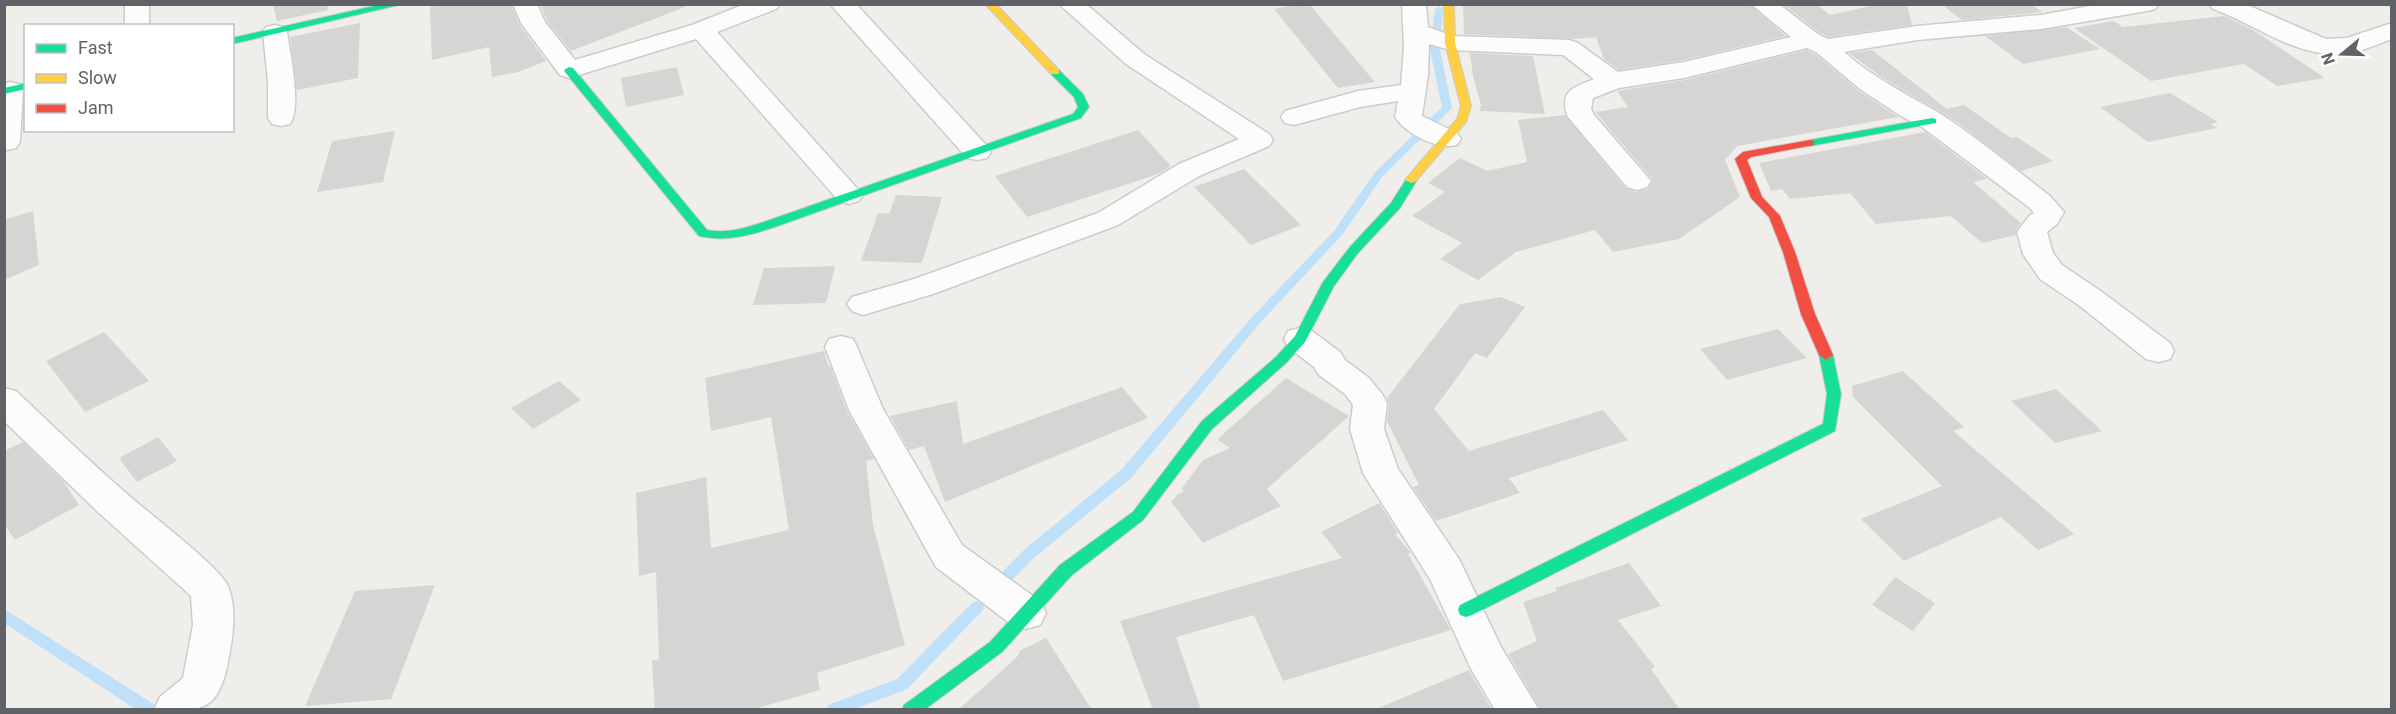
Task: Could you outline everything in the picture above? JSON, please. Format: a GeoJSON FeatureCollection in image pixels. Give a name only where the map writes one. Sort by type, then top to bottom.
{"type":"FeatureCollection","features":[{"type":"Feature","properties":{"kind":"street"},"geometry":{"type":"LineString","coordinates":[[137,4],[137,24]]}},
{"type":"Feature","properties":{"kind":"street"},"geometry":{"type":"LineString","coordinates":[[234,41],[398,4]]}},
{"type":"Feature","properties":{"kind":"street"},"geometry":{"type":"LineString","coordinates":[[525,4],[533,23],[569,70],[703,233],[711,237],[727,236],[768,225],[1077,116],[1084,107],[1079,96],[990,4]]}},
{"type":"Feature","properties":{"kind":"street"},"geometry":{"type":"LineString","coordinates":[[569,70],[701,30],[768,4]]}},
{"type":"Feature","properties":{"kind":"street"},"geometry":{"type":"LineString","coordinates":[[842,4],[977,152]]}},
{"type":"Feature","properties":{"kind":"street"},"geometry":{"type":"LineString","coordinates":[[863,304],[925,286],[1108,219],[1189,170],[1259,140],[1136,59],[1071,4]]}},
{"type":"Feature","properties":{"kind":"street"},"geometry":{"type":"LineString","coordinates":[[910,710],[996,647],[1066,570],[1138,516],[1207,425],[1281,360],[1300,339],[1328,285],[1354,250],[1396,206],[1415,174],[1433,131],[1462,120],[1466,106],[1434,37],[1414,4]]}},
{"type":"Feature","properties":{"kind":"street"},"geometry":{"type":"LineString","coordinates":[[1433,131],[1408,117],[1413,91],[1449,4]]}},
{"type":"Feature","properties":{"kind":"street"},"geometry":{"type":"LineString","coordinates":[[1763,4],[1869,83],[1910,111],[1932,121],[2046,208],[2049,212],[2047,218],[2040,221],[2032,232],[2038,254],[2050,272],[2091,299],[2158,351]]}},
{"type":"Feature","properties":{"kind":"street"},"geometry":{"type":"LineString","coordinates":[[1637,181],[1581,117],[1578,109],[1580,94],[1587,89],[1613,81],[1673,72],[1818,44],[1990,28],[2067,10],[2147,4]]}},
{"type":"Feature","properties":{"kind":"street"},"geometry":{"type":"LineString","coordinates":[[2221,4],[2310,42],[2329,47],[2348,45],[2391,30]]}},
{"type":"Feature","properties":{"kind":"street"},"geometry":{"type":"LineString","coordinates":[[701,30],[849,195]]}},
{"type":"Feature","properties":{"kind":"street"},"geometry":{"type":"LineString","coordinates":[[275,32],[281,118]]}},
{"type":"Feature","properties":{"kind":"street"},"geometry":{"type":"LineString","coordinates":[[1434,37],[1569,48],[1613,81]]}},
{"type":"Feature","properties":{"kind":"street"},"geometry":{"type":"LineString","coordinates":[[6,142],[13,89]]}},
{"type":"Feature","properties":{"kind":"street"},"geometry":{"type":"LineString","coordinates":[[1294,117],[1358,99],[1413,91]]}},
{"type":"Feature","properties":{"kind":"street"},"geometry":{"type":"LineString","coordinates":[[1466,610],[1830,427],[1834,394],[1829,361],[1808,314],[1789,252],[1773,216],[1757,198],[1741,159],[1747,154],[1932,121]]}},
{"type":"Feature","properties":{"kind":"street"},"geometry":{"type":"LineString","coordinates":[[1300,339],[1328,360],[1330,367],[1357,386],[1371,403],[1367,429],[1381,473],[1445,570],[1466,610],[1484,656],[1518,710]]}},
{"type":"Feature","properties":{"kind":"street"},"geometry":{"type":"LineString","coordinates":[[841,347],[866,410],[948,556],[1026,613]]}},
{"type":"Feature","properties":{"kind":"street"},"geometry":{"type":"LineString","coordinates":[[4,400],[111,502],[209,588],[214,604],[213,626],[189,699]]}},
{"type":"Feature","properties":{"kind":"building"},"geometry":{"type":"Polygon","coordinates":[[[273,4],[327,4],[328,10],[277,21],[273,4]]]}},
{"type":"Feature","properties":{"kind":"building"},"geometry":{"type":"Polygon","coordinates":[[[444,4],[511,4],[519,24],[546,61],[518,72],[492,77],[489,47],[432,60],[430,7],[444,4]]]}},
{"type":"Feature","properties":{"kind":"building"},"geometry":{"type":"Polygon","coordinates":[[[540,4],[684,4],[685,7],[571,51],[547,21],[540,4]]]}},
{"type":"Feature","properties":{"kind":"building"},"geometry":{"type":"Polygon","coordinates":[[[1309,4],[1375,82],[1338,88],[1274,9],[1309,4]]]}},
{"type":"Feature","properties":{"kind":"building"},"geometry":{"type":"Polygon","coordinates":[[[1463,4],[1749,4],[1786,36],[1684,60],[1619,70],[1604,59],[1596,37],[1574,39],[1464,34],[1463,4]]]}},
{"type":"Feature","properties":{"kind":"building"},"geometry":{"type":"Polygon","coordinates":[[[1783,4],[1816,4],[1830,15],[1880,4],[1907,4],[1912,25],[1828,37],[1783,4]]]}},
{"type":"Feature","properties":{"kind":"building"},"geometry":{"type":"Polygon","coordinates":[[[1941,4],[2030,4],[2043,12],[1962,20],[1941,4]]]}},
{"type":"Feature","properties":{"kind":"building"},"geometry":{"type":"Polygon","coordinates":[[[2224,16],[2253,30],[2325,78],[2277,86],[2244,64],[2151,81],[2074,28],[2113,21],[2123,27],[2224,16]]]}},
{"type":"Feature","properties":{"kind":"building"},"geometry":{"type":"Polygon","coordinates":[[[360,23],[358,78],[297,90],[290,37],[360,23]]]}},
{"type":"Feature","properties":{"kind":"building"},"geometry":{"type":"Polygon","coordinates":[[[2066,27],[2100,49],[2023,64],[1985,36],[2066,27]]]}},
{"type":"Feature","properties":{"kind":"building"},"geometry":{"type":"Polygon","coordinates":[[[1807,50],[1815,54],[1859,91],[1898,117],[1737,146],[1725,160],[1740,197],[1679,239],[1613,252],[1595,230],[1516,252],[1478,280],[1440,259],[1462,243],[1412,216],[1445,192],[1428,183],[1460,158],[1487,171],[1527,162],[1518,120],[1565,115],[1625,188],[1636,192],[1648,189],[1653,180],[1595,112],[1628,107],[1617,91],[1685,80],[1807,50]]]}},
{"type":"Feature","properties":{"kind":"building"},"geometry":{"type":"Polygon","coordinates":[[[1872,50],[1947,109],[1964,105],[2011,138],[2017,137],[2053,161],[2021,171],[1957,122],[1880,76],[1849,53],[1872,50]]]}},
{"type":"Feature","properties":{"kind":"building"},"geometry":{"type":"Polygon","coordinates":[[[1470,53],[1533,56],[1545,114],[1480,111],[1481,105],[1473,76],[1470,53]]]}},
{"type":"Feature","properties":{"kind":"building"},"geometry":{"type":"Polygon","coordinates":[[[677,67],[684,95],[626,107],[621,78],[677,67]]]}},
{"type":"Feature","properties":{"kind":"building"},"geometry":{"type":"Polygon","coordinates":[[[2170,93],[2218,122],[2211,124],[2217,128],[2148,142],[2100,107],[2170,93]]]}},
{"type":"Feature","properties":{"kind":"building"},"geometry":{"type":"Polygon","coordinates":[[[1138,130],[1171,166],[1158,174],[1027,217],[995,176],[1138,130]]]}},
{"type":"Feature","properties":{"kind":"building"},"geometry":{"type":"Polygon","coordinates":[[[395,131],[383,182],[317,192],[332,141],[395,131]]]}},
{"type":"Feature","properties":{"kind":"building"},"geometry":{"type":"Polygon","coordinates":[[[1925,132],[1987,179],[1973,182],[2021,223],[2015,231],[2016,235],[1982,243],[1951,216],[1876,224],[1850,193],[1790,199],[1782,189],[1771,191],[1759,163],[1925,132]]]}},
{"type":"Feature","properties":{"kind":"building"},"geometry":{"type":"Polygon","coordinates":[[[1244,169],[1301,225],[1251,245],[1194,187],[1244,169]]]}},
{"type":"Feature","properties":{"kind":"building"},"geometry":{"type":"Polygon","coordinates":[[[896,195],[942,197],[922,263],[861,261],[878,213],[889,214],[896,195]]]}},
{"type":"Feature","properties":{"kind":"building"},"geometry":{"type":"Polygon","coordinates":[[[33,211],[39,265],[4,280],[4,220],[33,211]]]}},
{"type":"Feature","properties":{"kind":"building"},"geometry":{"type":"Polygon","coordinates":[[[835,266],[826,303],[753,305],[764,268],[835,266]]]}},
{"type":"Feature","properties":{"kind":"building"},"geometry":{"type":"Polygon","coordinates":[[[1501,297],[1525,307],[1487,358],[1475,353],[1434,409],[1469,451],[1603,410],[1628,440],[1509,478],[1520,493],[1436,521],[1413,487],[1419,485],[1387,421],[1389,403],[1387,398],[1460,304],[1501,297]]]}},
{"type":"Feature","properties":{"kind":"building"},"geometry":{"type":"Polygon","coordinates":[[[1778,329],[1807,358],[1727,380],[1700,349],[1778,329]]]}},
{"type":"Feature","properties":{"kind":"building"},"geometry":{"type":"Polygon","coordinates":[[[104,332],[149,381],[85,412],[46,361],[104,332]]]}},
{"type":"Feature","properties":{"kind":"building"},"geometry":{"type":"Polygon","coordinates":[[[824,351],[847,411],[874,459],[866,461],[873,525],[905,645],[817,673],[820,690],[751,710],[655,710],[652,661],[659,659],[656,572],[639,576],[636,493],[706,477],[711,548],[789,530],[771,417],[711,431],[705,378],[824,351]]]}},
{"type":"Feature","properties":{"kind":"building"},"geometry":{"type":"Polygon","coordinates":[[[1903,371],[1964,427],[1953,431],[2074,534],[2038,550],[2001,517],[1904,561],[1861,519],[1942,486],[1853,397],[1852,386],[1903,371]]]}},
{"type":"Feature","properties":{"kind":"building"},"geometry":{"type":"Polygon","coordinates":[[[1286,378],[1349,416],[1267,489],[1281,506],[1203,543],[1171,502],[1184,491],[1182,488],[1203,460],[1230,448],[1218,440],[1221,436],[1286,378]]]}},
{"type":"Feature","properties":{"kind":"building"},"geometry":{"type":"Polygon","coordinates":[[[559,381],[581,400],[533,429],[511,408],[559,381]]]}},
{"type":"Feature","properties":{"kind":"building"},"geometry":{"type":"Polygon","coordinates":[[[1122,387],[1148,418],[945,502],[924,446],[909,450],[890,416],[957,401],[963,444],[1122,387]]]}},
{"type":"Feature","properties":{"kind":"building"},"geometry":{"type":"Polygon","coordinates":[[[2056,389],[2102,431],[2055,443],[2011,401],[2056,389]]]}},
{"type":"Feature","properties":{"kind":"building"},"geometry":{"type":"Polygon","coordinates":[[[158,437],[177,461],[137,482],[119,458],[158,437]]]}},
{"type":"Feature","properties":{"kind":"building"},"geometry":{"type":"Polygon","coordinates":[[[23,442],[63,481],[79,505],[15,540],[4,524],[4,451],[23,442]]]}},
{"type":"Feature","properties":{"kind":"building"},"geometry":{"type":"Polygon","coordinates":[[[1379,503],[1398,533],[1395,534],[1411,553],[1408,554],[1451,630],[1283,681],[1254,615],[1176,637],[1201,710],[1153,710],[1120,621],[1342,558],[1321,532],[1379,503]]]}},
{"type":"Feature","properties":{"kind":"building"},"geometry":{"type":"Polygon","coordinates":[[[1629,563],[1661,606],[1618,620],[1655,667],[1651,669],[1680,710],[1541,710],[1508,654],[1537,641],[1523,602],[1557,591],[1555,588],[1629,563]]]}},
{"type":"Feature","properties":{"kind":"building"},"geometry":{"type":"Polygon","coordinates":[[[1895,577],[1935,603],[1913,631],[1872,605],[1895,577]]]}},
{"type":"Feature","properties":{"kind":"building"},"geometry":{"type":"Polygon","coordinates":[[[435,585],[391,699],[305,706],[355,591],[435,585]]]}},
{"type":"Feature","properties":{"kind":"building"},"geometry":{"type":"Polygon","coordinates":[[[1046,638],[1092,710],[958,710],[1016,658],[1021,650],[1046,638]]]}},
{"type":"Feature","properties":{"kind":"building"},"geometry":{"type":"Polygon","coordinates":[[[1469,670],[1492,710],[1376,710],[1376,709],[1469,670]]]}},
{"type":"Feature","properties":{"kind":"waterway"},"geometry":{"type":"LineString","coordinates":[[1008,575],[1030,553],[1126,474],[1256,320],[1338,233],[1379,174],[1447,108],[1435,50],[1439,9]]}},
{"type":"Feature","properties":{"kind":"waterway"},"geometry":{"type":"LineString","coordinates":[[833,710],[902,684],[977,607]]}},
{"type":"Feature","properties":{"kind":"waterway"},"geometry":{"type":"LineString","coordinates":[[4,615],[150,710]]}},
{"type":"Feature","properties":{"kind":"traffic: fast"},"geometry":{"type":"LineString","coordinates":[[234,41],[398,4]]}},
{"type":"Feature","properties":{"kind":"traffic: fast"},"geometry":{"type":"LineString","coordinates":[[569,70],[703,233],[719,236],[768,225],[1077,116],[1084,107],[1079,96],[1055,72]]}},
{"type":"Feature","properties":{"kind":"traffic: fast"},"geometry":{"type":"LineString","coordinates":[[4,91],[24,86]]}},
{"type":"Feature","properties":{"kind":"traffic: fast"},"geometry":{"type":"LineString","coordinates":[[1810,143],[1932,121]]}},
{"type":"Feature","properties":{"kind":"traffic: fast"},"geometry":{"type":"LineString","coordinates":[[910,710],[996,647],[1066,570],[1138,516],[1207,425],[1281,360],[1300,339],[1328,285],[1354,250],[1396,205],[1411,180]]}},
{"type":"Feature","properties":{"kind":"traffic: fast"},"geometry":{"type":"LineString","coordinates":[[1466,610],[1830,427],[1834,394],[1826,355]]}},
{"type":"Feature","properties":{"kind":"traffic: slow"},"geometry":{"type":"LineString","coordinates":[[990,4],[1055,72]]}},
{"type":"Feature","properties":{"kind":"traffic: slow"},"geometry":{"type":"LineString","coordinates":[[1411,180],[1462,120],[1466,106],[1450,43],[1449,4]]}},
{"type":"Feature","properties":{"kind":"traffic: jam"},"geometry":{"type":"LineString","coordinates":[[1810,143],[1747,154],[1741,159],[1757,198],[1774,216],[1789,252],[1808,314],[1826,355]]}}]}
